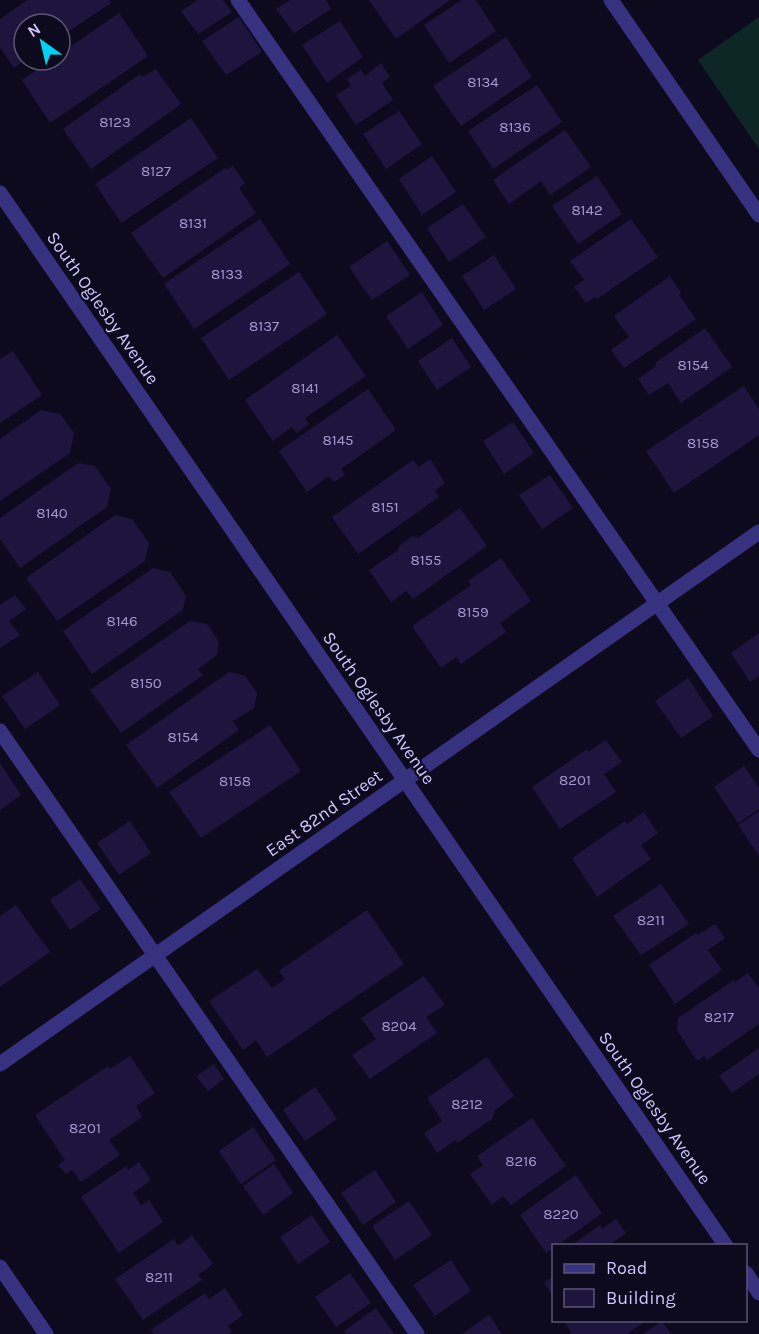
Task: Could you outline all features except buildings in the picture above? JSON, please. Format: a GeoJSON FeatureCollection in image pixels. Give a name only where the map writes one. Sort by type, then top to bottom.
{"type":"FeatureCollection","features":[{"type":"Feature","properties":{"kind":"street"},"geometry":{"type":"LineString","coordinates":[[238,0],[759,750]]}},
{"type":"Feature","properties":{"kind":"street"},"geometry":{"type":"LineString","coordinates":[[610,0],[759,215]]}},
{"type":"Feature","properties":{"kind":"street","name":"South Oglesby Avenue"},"geometry":{"type":"LineString","coordinates":[[0,193],[725,1244]]}},
{"type":"Feature","properties":{"kind":"street","name":"East 82nd Street"},"geometry":{"type":"LineString","coordinates":[[0,1064],[759,532]]}},
{"type":"Feature","properties":{"kind":"street"},"geometry":{"type":"LineString","coordinates":[[0,732],[417,1334]]}},
{"type":"Feature","properties":{"kind":"street"},"geometry":{"type":"LineString","coordinates":[[0,1267],[46,1334]]}},
{"type":"Feature","properties":{"kind":"street"},"geometry":{"type":"LineString","coordinates":[[747,1275],[759,1293]]}},
{"type":"Feature","properties":{"kind":"green space"},"geometry":{"type":"Polygon","coordinates":[[[759,17],[759,149],[698,60],[759,17]]]}}]}
